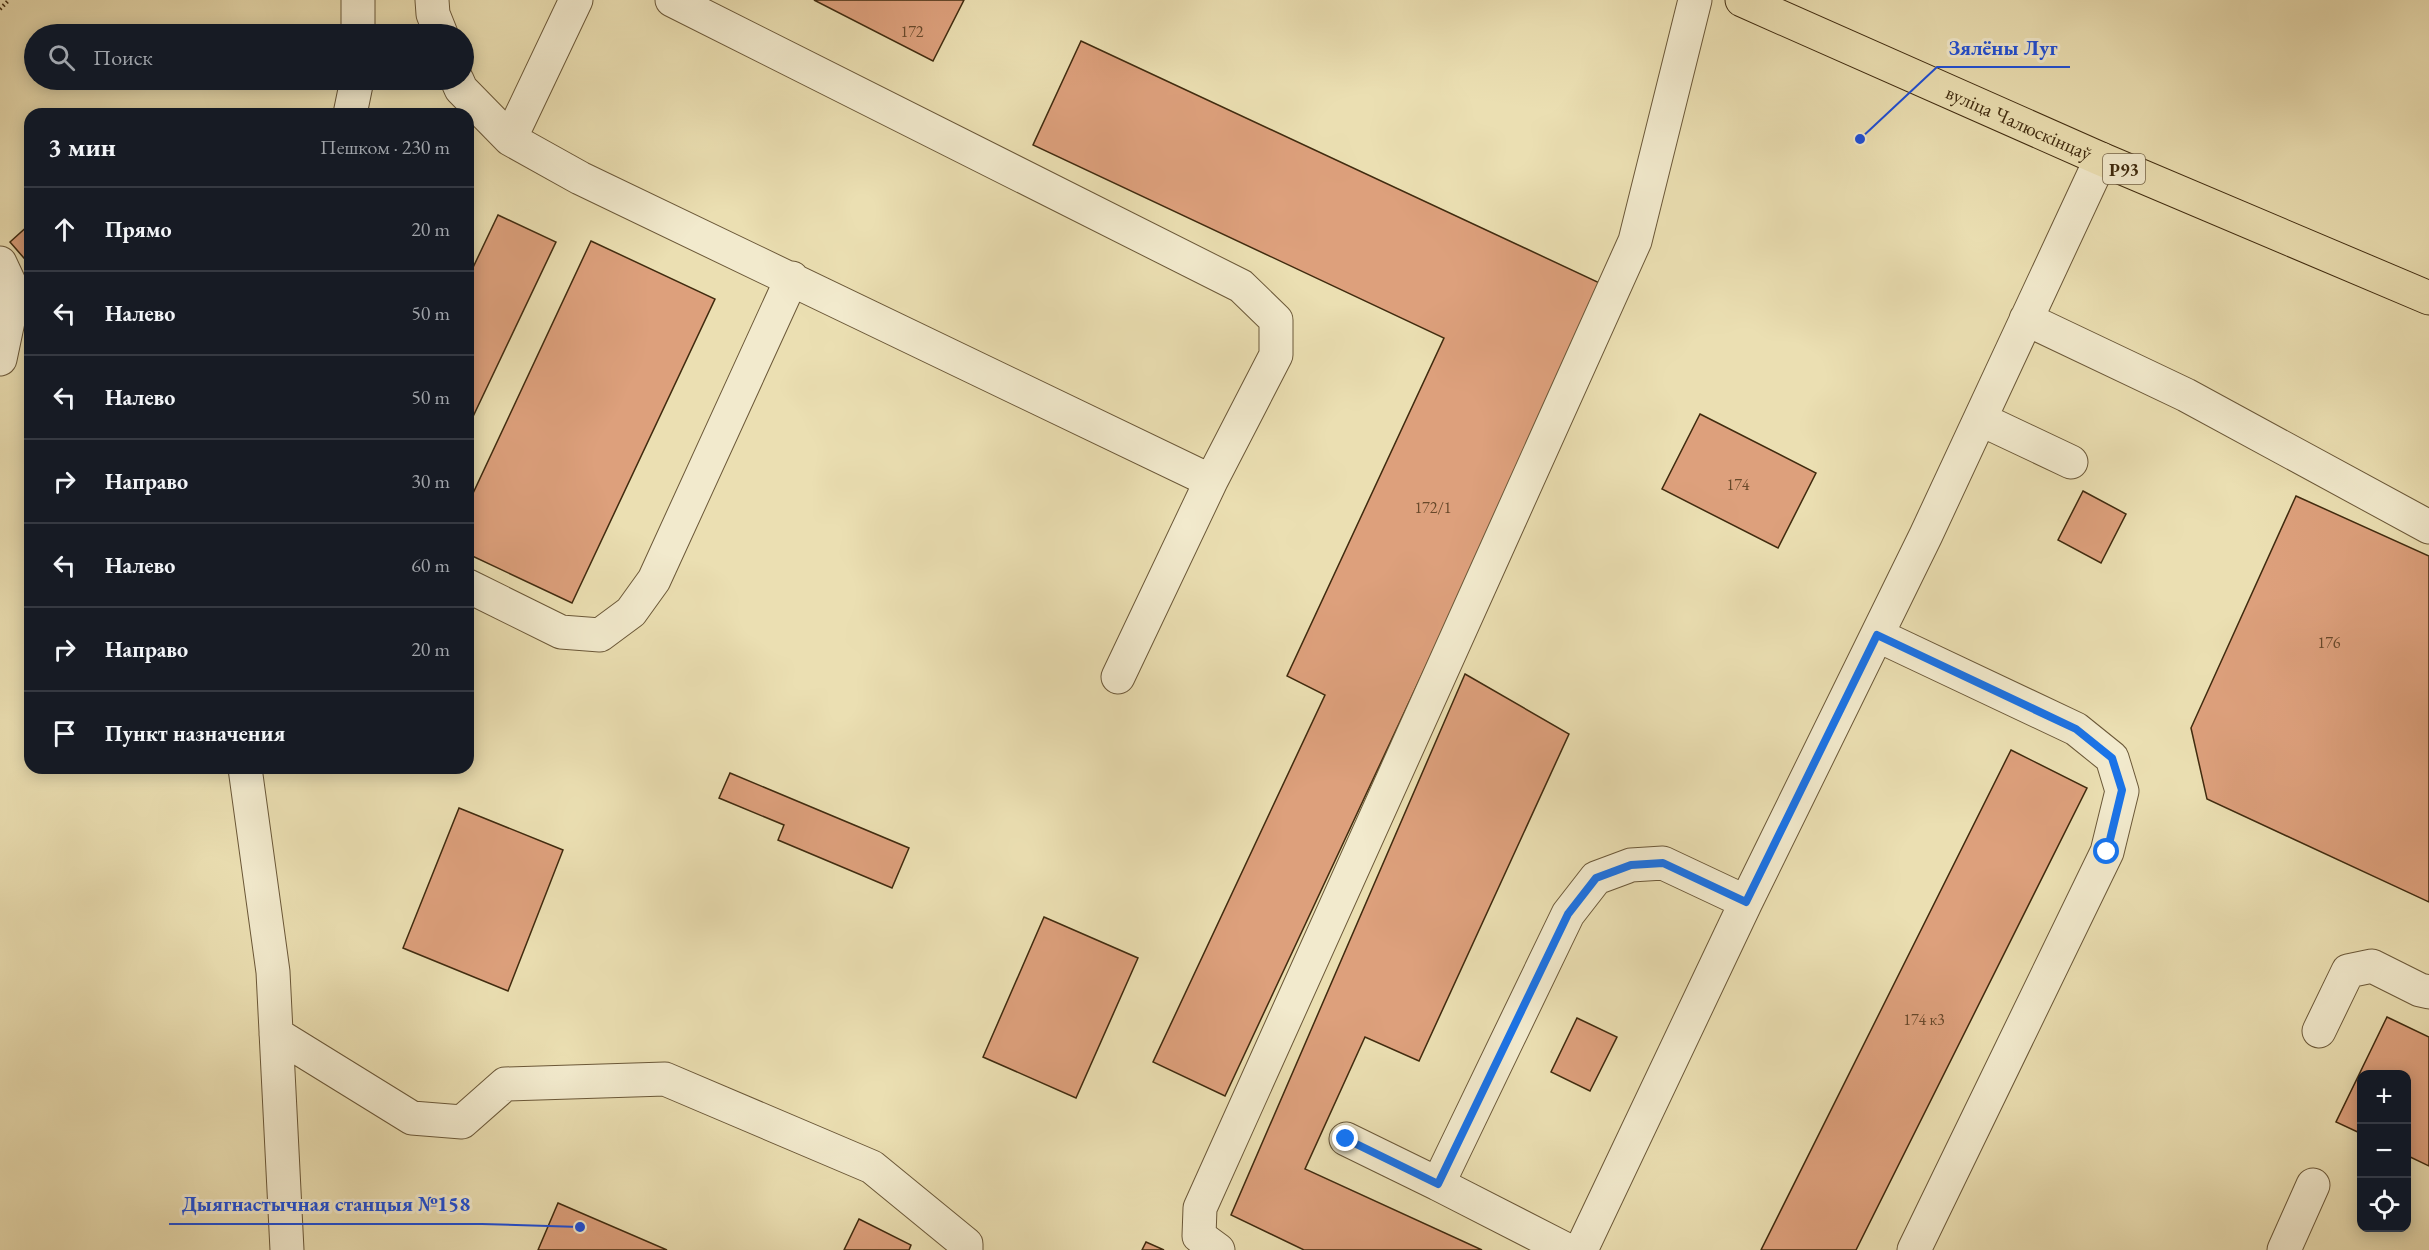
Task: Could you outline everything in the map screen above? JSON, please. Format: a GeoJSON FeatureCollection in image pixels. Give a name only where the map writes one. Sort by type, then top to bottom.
{"type":"FeatureCollection","features":[{"type":"Feature","properties":{"kind":"main road","name":"вуліца Чалюскінцаў"},"geometry":{"type":"LineString","coordinates":[[1742,0],[2101,159],[2429,298]]}},
{"type":"Feature","properties":{"kind":"lane"},"geometry":{"type":"LineString","coordinates":[[358,0],[358,24]]}},
{"type":"Feature","properties":{"kind":"lane"},"geometry":{"type":"LineString","coordinates":[[432,0],[433,14],[437,24]]}},
{"type":"Feature","properties":{"kind":"lane"},"geometry":{"type":"LineString","coordinates":[[510,139],[576,0]]}},
{"type":"Feature","properties":{"kind":"lane"},"geometry":{"type":"LineString","coordinates":[[672,0],[1241,286],[1276,320],[1276,355],[1211,481],[1118,677]]}},
{"type":"Feature","properties":{"kind":"lane"},"geometry":{"type":"LineString","coordinates":[[1218,1250],[1198,1236],[1200,1208],[1635,241],[1695,0]]}},
{"type":"Feature","properties":{"kind":"lane"},"geometry":{"type":"LineString","coordinates":[[351,108],[355,90]]}},
{"type":"Feature","properties":{"kind":"lane"},"geometry":{"type":"LineString","coordinates":[[462,90],[510,139],[580,178],[1211,481]]}},
{"type":"Feature","properties":{"kind":"lane"},"geometry":{"type":"LineString","coordinates":[[1581,1250],[1746,902],[1980,419],[2101,159]]}},
{"type":"Feature","properties":{"kind":"lane"},"geometry":{"type":"LineString","coordinates":[[0,263],[14,293],[0,359]]}},
{"type":"Feature","properties":{"kind":"lane"},"geometry":{"type":"LineString","coordinates":[[474,589],[561,632],[600,635],[632,612],[654,580],[792,278]]}},
{"type":"Feature","properties":{"kind":"lane"},"geometry":{"type":"LineString","coordinates":[[2026,319],[2186,395],[2429,527]]}},
{"type":"Feature","properties":{"kind":"lane"},"geometry":{"type":"LineString","coordinates":[[1980,419],[2071,462]]}},
{"type":"Feature","properties":{"kind":"lane"},"geometry":{"type":"LineString","coordinates":[[1877,635],[2076,729],[2112,758],[2122,790],[2107,852],[1914,1250]]}},
{"type":"Feature","properties":{"kind":"lane"},"geometry":{"type":"LineString","coordinates":[[246,774],[273,972],[288,1250]]}},
{"type":"Feature","properties":{"kind":"lane"},"geometry":{"type":"LineString","coordinates":[[1438,1184],[1568,914],[1596,878],[1631,865],[1663,863],[1746,902]]}},
{"type":"Feature","properties":{"kind":"lane"},"geometry":{"type":"LineString","coordinates":[[2319,1031],[2348,972],[2372,966],[2420,990],[2429,992]]}},
{"type":"Feature","properties":{"kind":"lane"},"geometry":{"type":"LineString","coordinates":[[276,1034],[412,1118],[462,1122],[505,1084],[665,1079],[872,1167],[966,1244],[966,1250]]}},
{"type":"Feature","properties":{"kind":"lane"},"geometry":{"type":"LineString","coordinates":[[1346,1139],[1567,1250]]}},
{"type":"Feature","properties":{"kind":"lane"},"geometry":{"type":"LineString","coordinates":[[2284,1250],[2313,1185]]}},
{"type":"Feature","properties":{"kind":"path"},"geometry":{"type":"LineString","coordinates":[[0,9],[9,0]]}},
{"type":"Feature","properties":{"kind":"building"},"geometry":{"type":"Polygon","coordinates":[[[814,0],[964,0],[933,61],[814,0]]]}},
{"type":"Feature","properties":{"kind":"building"},"geometry":{"type":"Polygon","coordinates":[[[1081,41],[1604,285],[1225,1096],[1153,1062],[1325,695],[1287,676],[1444,338],[1033,145],[1081,41]]]}},
{"type":"Feature","properties":{"kind":"building"},"geometry":{"type":"Polygon","coordinates":[[[498,215],[556,242],[474,414],[474,265],[498,215]]]}},
{"type":"Feature","properties":{"kind":"building"},"geometry":{"type":"Polygon","coordinates":[[[24,229],[24,258],[10,242],[24,229]]]}},
{"type":"Feature","properties":{"kind":"building"},"geometry":{"type":"Polygon","coordinates":[[[591,241],[715,299],[572,603],[474,557],[474,491],[591,241]]]}},
{"type":"Feature","properties":{"kind":"building"},"geometry":{"type":"Polygon","coordinates":[[[1700,414],[1816,473],[1778,548],[1662,489],[1700,414]]]}},
{"type":"Feature","properties":{"kind":"building"},"geometry":{"type":"Polygon","coordinates":[[[2083,491],[2126,514],[2101,563],[2058,540],[2083,491]]]}},
{"type":"Feature","properties":{"kind":"building"},"geometry":{"type":"Polygon","coordinates":[[[2296,496],[2429,556],[2429,902],[2207,799],[2191,728],[2296,496]]]}},
{"type":"Feature","properties":{"kind":"building"},"geometry":{"type":"Polygon","coordinates":[[[1465,674],[1569,734],[1419,1061],[1365,1037],[1305,1169],[1482,1250],[1304,1250],[1231,1215],[1465,674]]]}},
{"type":"Feature","properties":{"kind":"building"},"geometry":{"type":"Polygon","coordinates":[[[2011,750],[2087,788],[1856,1250],[1761,1250],[2011,750]]]}},
{"type":"Feature","properties":{"kind":"building"},"geometry":{"type":"Polygon","coordinates":[[[730,773],[909,848],[892,888],[778,840],[784,825],[719,798],[730,773]]]}},
{"type":"Feature","properties":{"kind":"building"},"geometry":{"type":"Polygon","coordinates":[[[459,808],[563,850],[508,991],[403,948],[459,808]]]}},
{"type":"Feature","properties":{"kind":"building"},"geometry":{"type":"Polygon","coordinates":[[[1044,917],[1138,958],[1076,1098],[983,1057],[1044,917]]]}},
{"type":"Feature","properties":{"kind":"building"},"geometry":{"type":"Polygon","coordinates":[[[2387,1017],[2429,1037],[2429,1166],[2411,1157],[2411,1070],[2361,1070],[2387,1017]]]}},
{"type":"Feature","properties":{"kind":"building"},"geometry":{"type":"Polygon","coordinates":[[[1577,1018],[1617,1037],[1590,1091],[1551,1072],[1577,1018]]]}},
{"type":"Feature","properties":{"kind":"building"},"geometry":{"type":"Polygon","coordinates":[[[2357,1079],[2357,1132],[2336,1122],[2357,1079]]]}},
{"type":"Feature","properties":{"kind":"building"},"geometry":{"type":"Polygon","coordinates":[[[558,1203],[667,1250],[538,1250],[558,1203]]]}},
{"type":"Feature","properties":{"kind":"building"},"geometry":{"type":"Polygon","coordinates":[[[859,1219],[911,1245],[909,1250],[844,1250],[859,1219]]]}},
{"type":"Feature","properties":{"kind":"building"},"geometry":{"type":"Polygon","coordinates":[[[1146,1242],[1164,1250],[1142,1250],[1146,1242]]]}},
{"type":"Feature","properties":{"kind":"place","name":"Зялёны Луг"},"geometry":{"type":"Point","coordinates":[1860,139]}},
{"type":"Feature","properties":{"kind":"place","name":"Дыягнастычная станцыя №158"},"geometry":{"type":"Point","coordinates":[580,1227]}},
{"type":"Feature","properties":{"kind":"route"},"geometry":{"type":"LineString","coordinates":[[1346,1139],[1438,1184],[1568,914],[1596,878],[1631,865],[1663,863],[1746,902],[1877,635],[2076,729],[2112,758],[2122,790],[2107,852]]}}]}
